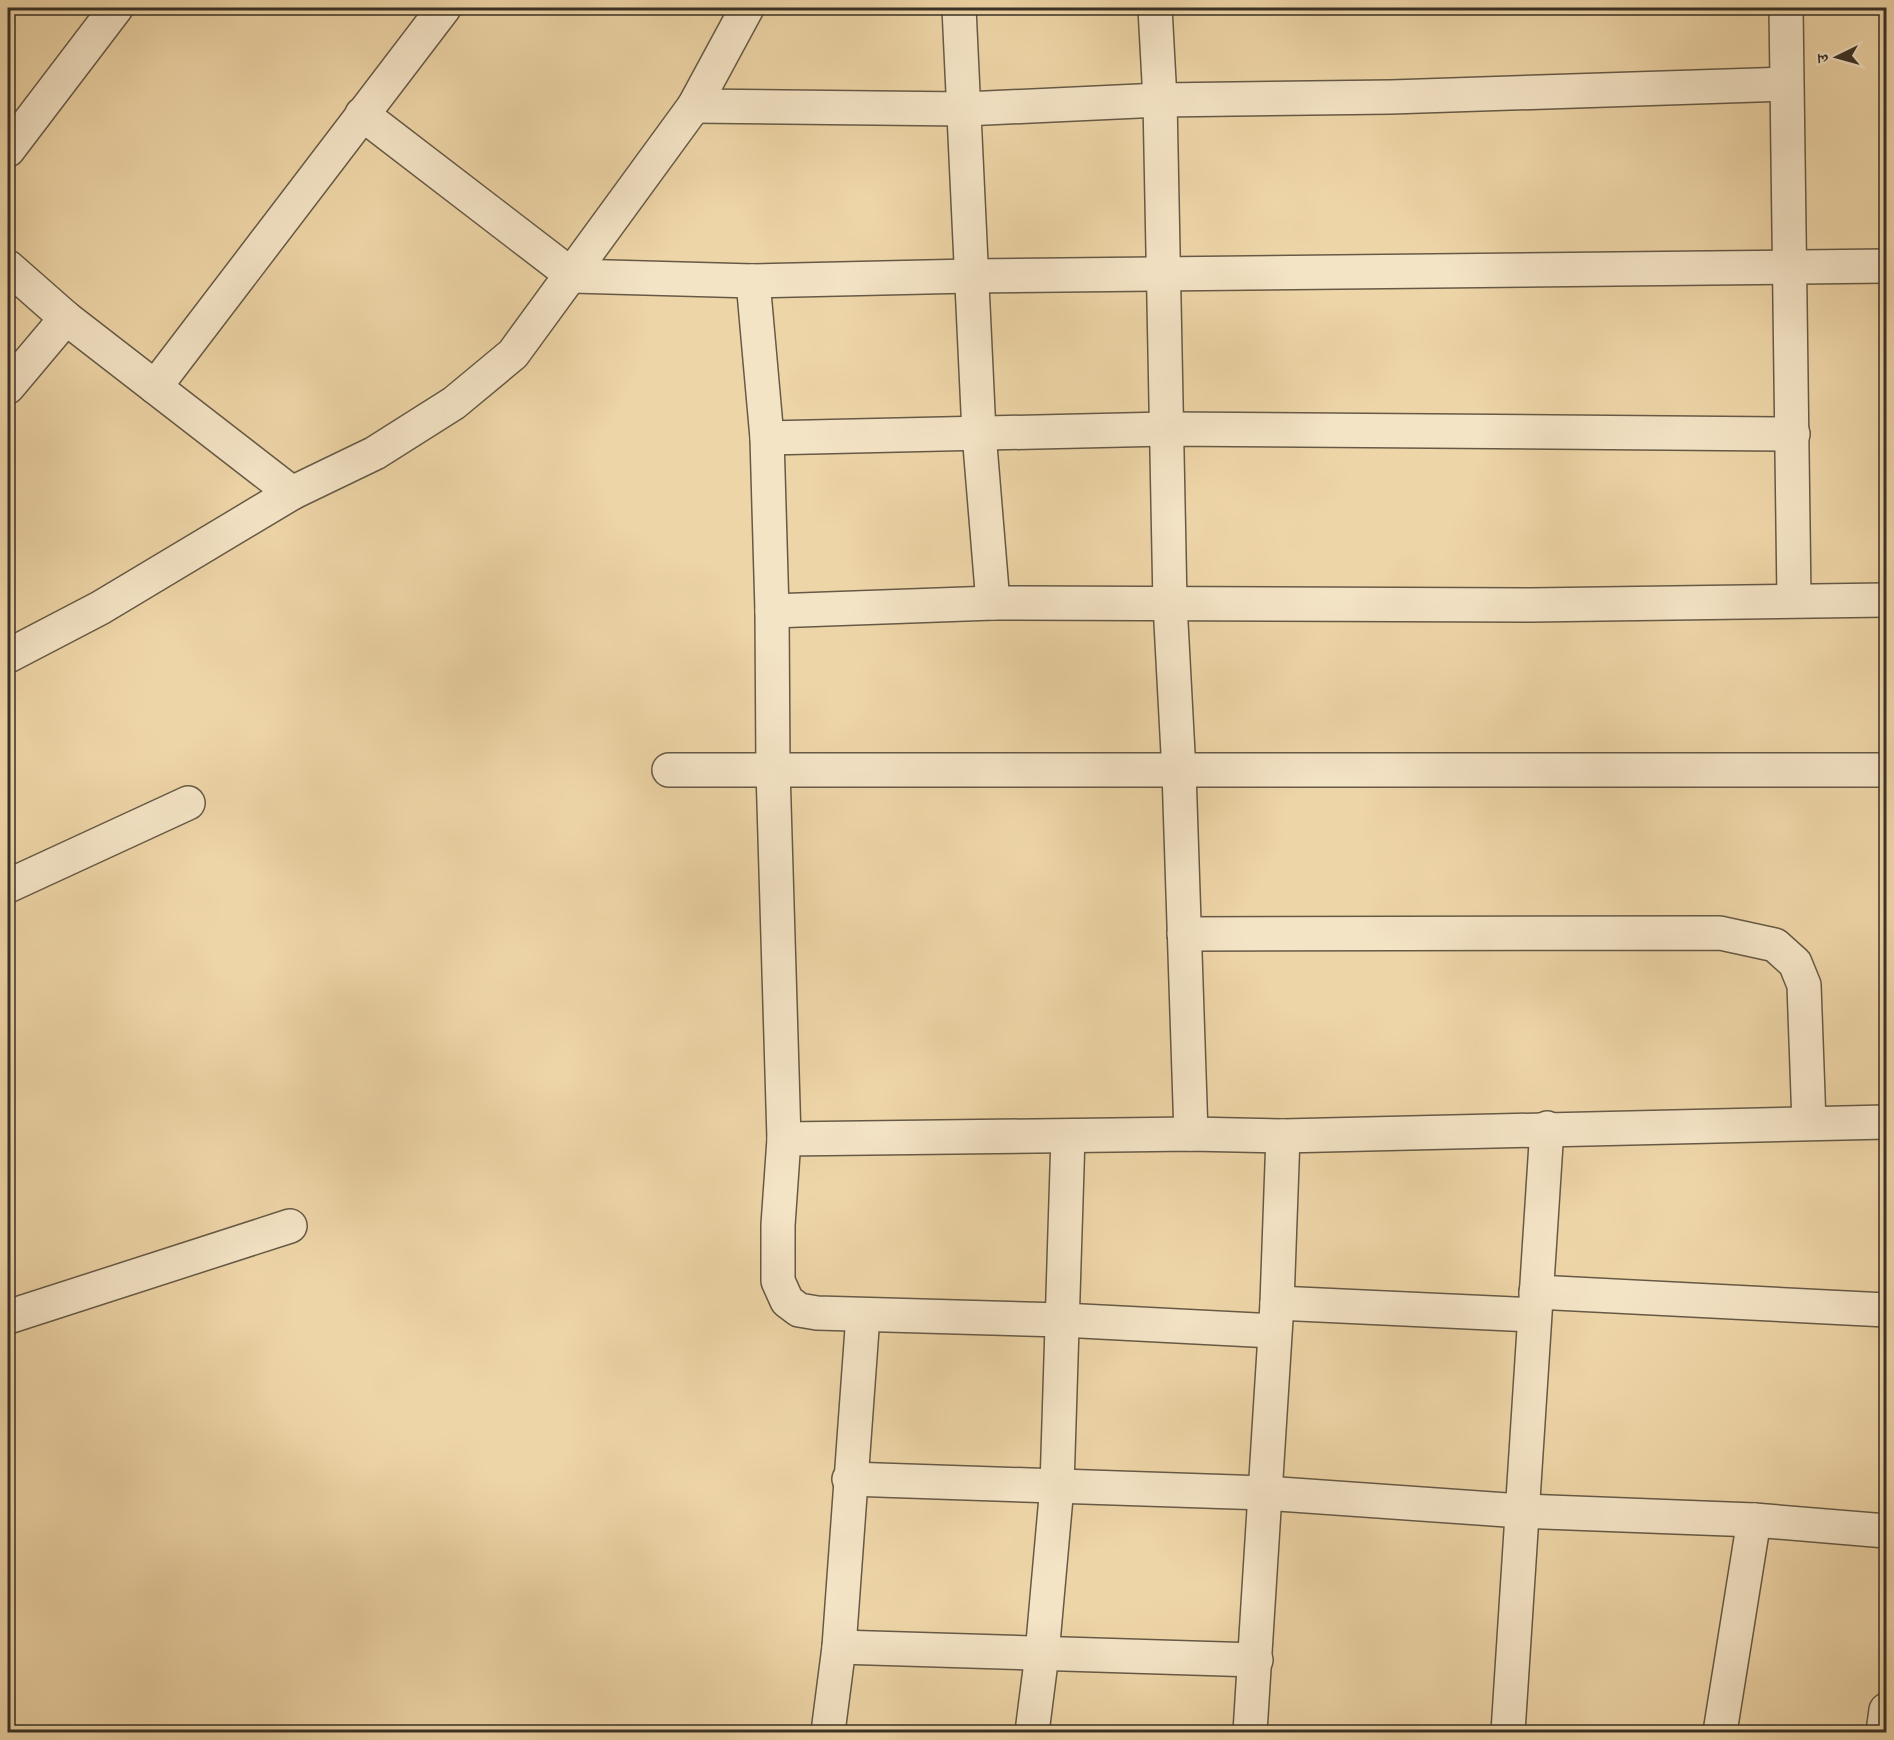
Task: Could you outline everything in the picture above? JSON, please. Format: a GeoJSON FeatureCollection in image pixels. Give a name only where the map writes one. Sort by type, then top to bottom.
{"type":"FeatureCollection","features":[{"type":"Feature","properties":{"kind":"street"},"geometry":{"type":"LineString","coordinates":[[8,150],[116,8]]}},
{"type":"Feature","properties":{"kind":"street"},"geometry":{"type":"LineString","coordinates":[[154,387],[444,8]]}},
{"type":"Feature","properties":{"kind":"street"},"geometry":{"type":"LineString","coordinates":[[8,656],[100,608],[292,493],[375,453],[454,403],[513,354],[573,276],[694,106],[747,8]]}},
{"type":"Feature","properties":{"kind":"street"},"geometry":{"type":"LineString","coordinates":[[959,8],[965,109],[970,276],[979,433],[993,603]]}},
{"type":"Feature","properties":{"kind":"street"},"geometry":{"type":"LineString","coordinates":[[1155,8],[1160,100],[1170,604],[1179,772],[1191,1134]]}},
{"type":"Feature","properties":{"kind":"street"},"geometry":{"type":"LineString","coordinates":[[1786,8],[1794,599]]}},
{"type":"Feature","properties":{"kind":"street"},"geometry":{"type":"LineString","coordinates":[[694,106],[965,109],[1160,100],[1390,97],[1786,84]]}},
{"type":"Feature","properties":{"kind":"street"},"geometry":{"type":"LineString","coordinates":[[362,114],[573,276],[753,281],[970,276],[1887,267]]}},
{"type":"Feature","properties":{"kind":"street"},"geometry":{"type":"LineString","coordinates":[[8,267],[66,318],[292,493]]}},
{"type":"Feature","properties":{"kind":"street"},"geometry":{"type":"LineString","coordinates":[[753,281],[767,438],[772,611],[773,770],[784,1139],[778,1225],[778,1281],[787,1300],[799,1310],[862,1315],[1062,1320],[1275,1317],[1535,1304],[1887,1310]]}},
{"type":"Feature","properties":{"kind":"street"},"geometry":{"type":"LineString","coordinates":[[8,387],[66,318]]}},
{"type":"Feature","properties":{"kind":"street"},"geometry":{"type":"LineString","coordinates":[[767,438],[1166,429],[1793,434]]}},
{"type":"Feature","properties":{"kind":"street"},"geometry":{"type":"LineString","coordinates":[[772,611],[993,603],[1531,605],[1794,599],[1887,600]]}},
{"type":"Feature","properties":{"kind":"street"},"geometry":{"type":"LineString","coordinates":[[669,770],[1179,772],[1887,770]]}},
{"type":"Feature","properties":{"kind":"street"},"geometry":{"type":"LineString","coordinates":[[8,886],[188,804]]}},
{"type":"Feature","properties":{"kind":"street"},"geometry":{"type":"LineString","coordinates":[[1184,934],[1720,933],[1775,945],[1795,963],[1804,985],[1809,1123]]}},
{"type":"Feature","properties":{"kind":"street"},"geometry":{"type":"LineString","coordinates":[[784,1139],[1191,1134],[1283,1136],[1547,1128],[1887,1122]]}},
{"type":"Feature","properties":{"kind":"street"},"geometry":{"type":"LineString","coordinates":[[1508,1732],[1547,1128]]}},
{"type":"Feature","properties":{"kind":"street"},"geometry":{"type":"LineString","coordinates":[[1032,1732],[1042,1654],[1057,1486],[1068,1136]]}},
{"type":"Feature","properties":{"kind":"street"},"geometry":{"type":"LineString","coordinates":[[1250,1732],[1275,1317],[1283,1136]]}},
{"type":"Feature","properties":{"kind":"street"},"geometry":{"type":"LineString","coordinates":[[8,1317],[290,1226]]}},
{"type":"Feature","properties":{"kind":"street"},"geometry":{"type":"LineString","coordinates":[[828,1732],[838,1647],[862,1315]]}},
{"type":"Feature","properties":{"kind":"street"},"geometry":{"type":"LineString","coordinates":[[849,1479],[1265,1493],[1521,1511],[1754,1520],[1887,1531]]}},
{"type":"Feature","properties":{"kind":"street"},"geometry":{"type":"LineString","coordinates":[[1720,1732],[1754,1520]]}},
{"type":"Feature","properties":{"kind":"street"},"geometry":{"type":"LineString","coordinates":[[838,1647],[1256,1660]]}},
{"type":"Feature","properties":{"kind":"street"},"geometry":{"type":"LineString","coordinates":[[1883,1732],[1887,1710]]}}]}
